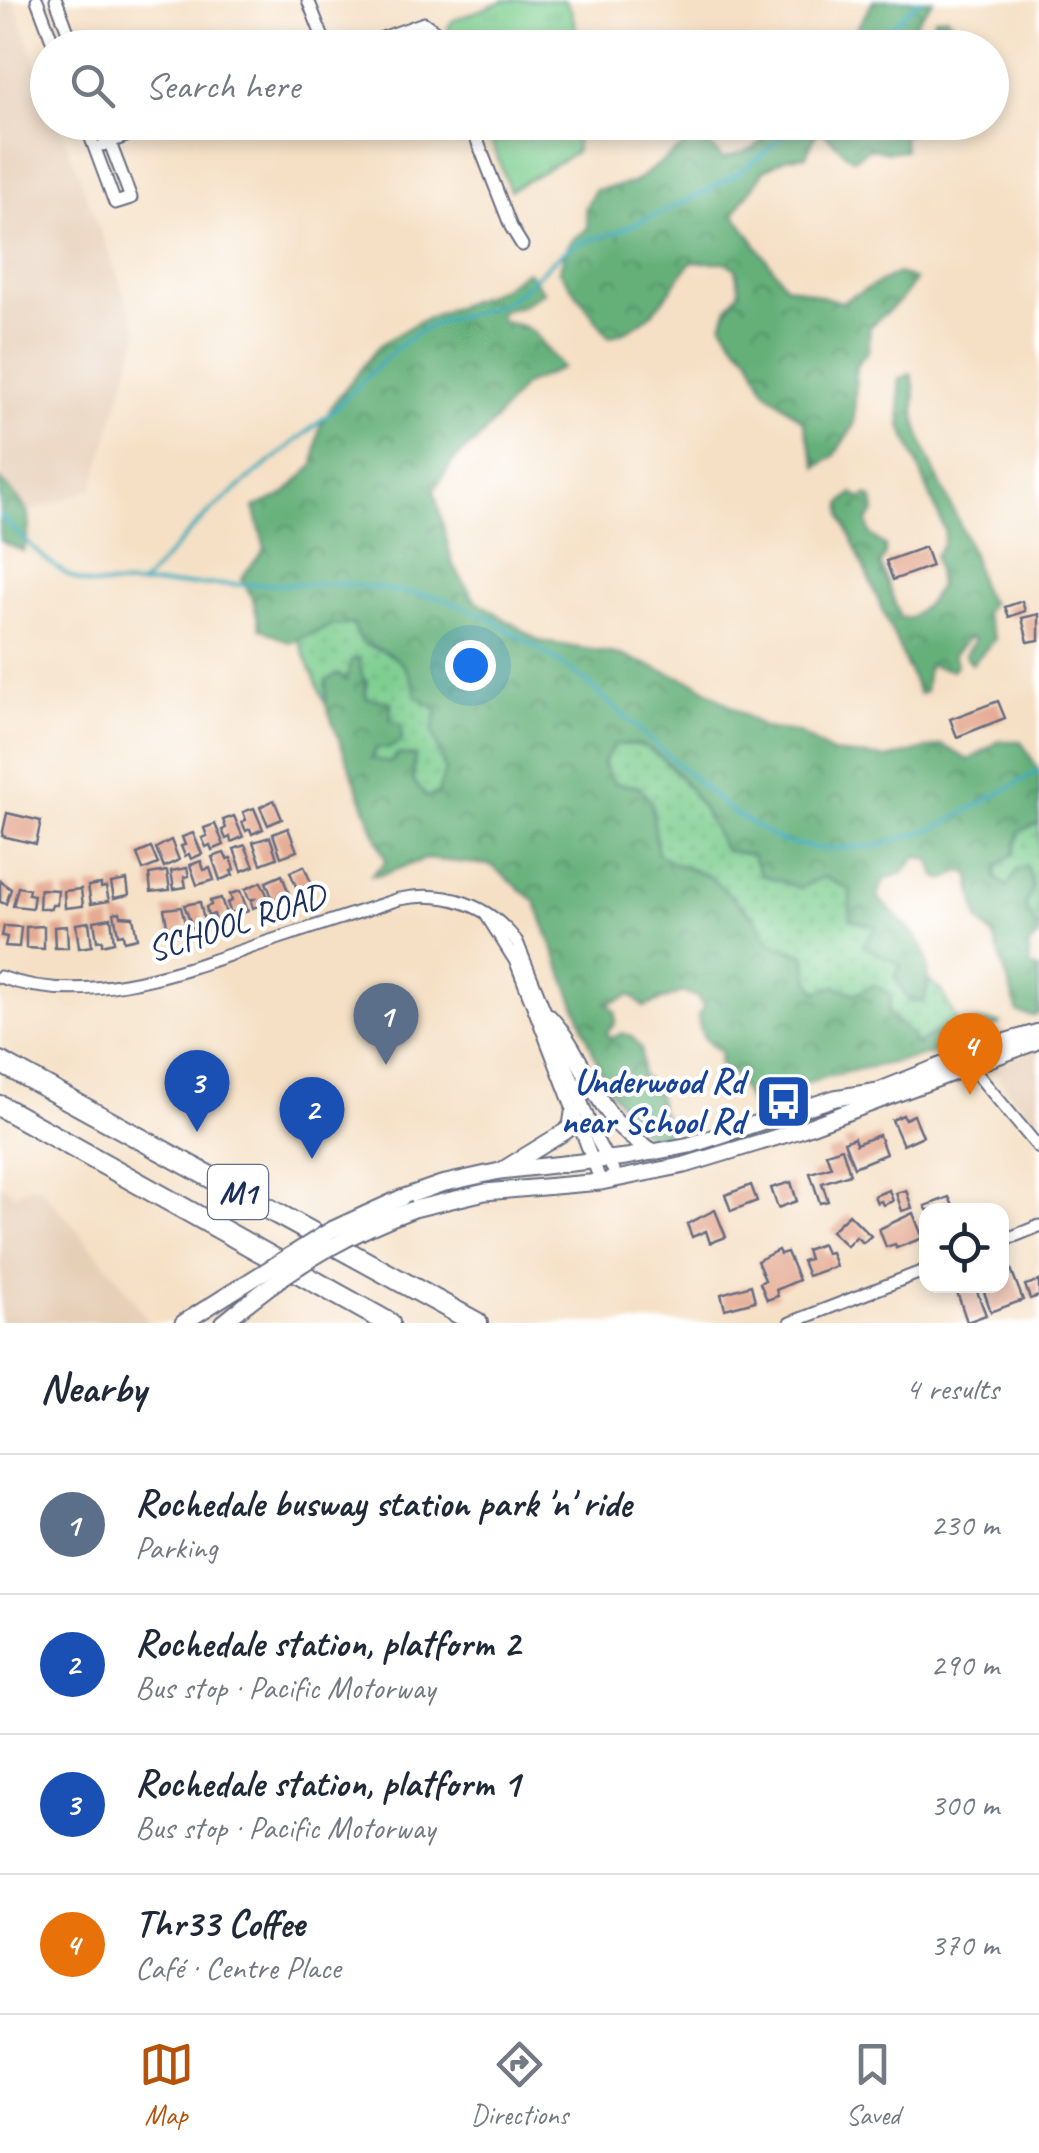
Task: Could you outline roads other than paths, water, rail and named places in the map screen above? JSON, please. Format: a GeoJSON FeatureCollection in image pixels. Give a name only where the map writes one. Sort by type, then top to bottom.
{"type":"FeatureCollection","features":[{"type":"Feature","properties":{"kind":"highway","name":"M1"},"geometry":{"type":"LineString","coordinates":[[0,1062],[476,1323]]}},
{"type":"Feature","properties":{"kind":"highway","name":"M1"},"geometry":{"type":"LineString","coordinates":[[0,1106],[389,1323]]}},
{"type":"Feature","properties":{"kind":"main road"},"geometry":{"type":"LineString","coordinates":[[548,1016],[564,1032],[590,1087],[613,1118],[636,1143],[655,1153]]}},
{"type":"Feature","properties":{"kind":"main road"},"geometry":{"type":"LineString","coordinates":[[183,1323],[331,1230],[408,1203],[601,1182],[685,1165],[797,1131],[1039,1032]]}},
{"type":"Feature","properties":{"kind":"main road"},"geometry":{"type":"LineString","coordinates":[[223,1323],[316,1254],[441,1184],[500,1171],[655,1153],[730,1134],[835,1098],[878,1091],[1039,1040]]}},
{"type":"Feature","properties":{"kind":"main road"},"geometry":{"type":"LineString","coordinates":[[500,1171],[566,1131],[572,1126],[573,1113]]}},
{"type":"Feature","properties":{"kind":"street"},"geometry":{"type":"LineString","coordinates":[[37,0],[48,30]]}},
{"type":"Feature","properties":{"kind":"street"},"geometry":{"type":"LineString","coordinates":[[56,0],[67,30]]}},
{"type":"Feature","properties":{"kind":"street"},"geometry":{"type":"LineString","coordinates":[[308,0],[319,30]]}},
{"type":"Feature","properties":{"kind":"street"},"geometry":{"type":"LineString","coordinates":[[404,30],[424,23],[435,30]]}},
{"type":"Feature","properties":{"kind":"street"},"geometry":{"type":"LineString","coordinates":[[92,140],[116,203],[130,198],[109,140]]}},
{"type":"Feature","properties":{"kind":"street"},"geometry":{"type":"LineString","coordinates":[[95,148],[117,140]]}},
{"type":"Feature","properties":{"kind":"street"},"geometry":{"type":"LineString","coordinates":[[477,140],[511,228],[522,244]]}},
{"type":"Feature","properties":{"kind":"street","name":"SCHOOL ROAD"},"geometry":{"type":"LineString","coordinates":[[0,977],[38,986],[100,988],[128,984],[399,899],[422,895],[457,900],[503,923],[518,942],[599,1160],[601,1182]]}},
{"type":"Feature","properties":{"kind":"street","name":"SCHOOL ROAD"},"geometry":{"type":"LineString","coordinates":[[484,912],[516,962],[573,1113],[599,1160],[618,1179]]}},
{"type":"Feature","properties":{"kind":"street"},"geometry":{"type":"LineString","coordinates":[[970,1060],[1039,1148]]}},
{"type":"Feature","properties":{"kind":"street"},"geometry":{"type":"LineString","coordinates":[[1009,1238],[1039,1226]]}},
{"type":"Feature","properties":{"kind":"street"},"geometry":{"type":"LineString","coordinates":[[790,1323],[919,1273]]}},
{"type":"Feature","properties":{"kind":"waterway"},"geometry":{"type":"LineString","coordinates":[[887,30],[920,0]]}},
{"type":"Feature","properties":{"kind":"waterway"},"geometry":{"type":"LineString","coordinates":[[142,584],[210,512],[333,410],[405,341],[437,323],[502,303],[573,246],[617,232],[713,188],[779,140]]}},
{"type":"Feature","properties":{"kind":"waterway"},"geometry":{"type":"LineString","coordinates":[[0,516],[54,566],[91,585],[345,584],[438,597],[490,618],[576,673],[729,810],[782,842],[823,849],[877,846],[938,827],[1039,771]]}},
{"type":"Feature","properties":{"kind":"place","name":"Rochedale busway station park 'n' ride"},"geometry":{"type":"Point","coordinates":[386,1065]}},
{"type":"Feature","properties":{"kind":"place","name":"Thr33 Coffee"},"geometry":{"type":"Point","coordinates":[970,1095]}},
{"type":"Feature","properties":{"kind":"place","name":"Underwood Rd near School Rd"},"geometry":{"type":"Point","coordinates":[783,1101]}},
{"type":"Feature","properties":{"kind":"place","name":"Rochedale station, platform 1"},"geometry":{"type":"Point","coordinates":[197,1132]}},
{"type":"Feature","properties":{"kind":"place","name":"Rochedale station, platform 2"},"geometry":{"type":"Point","coordinates":[312,1159]}}]}
